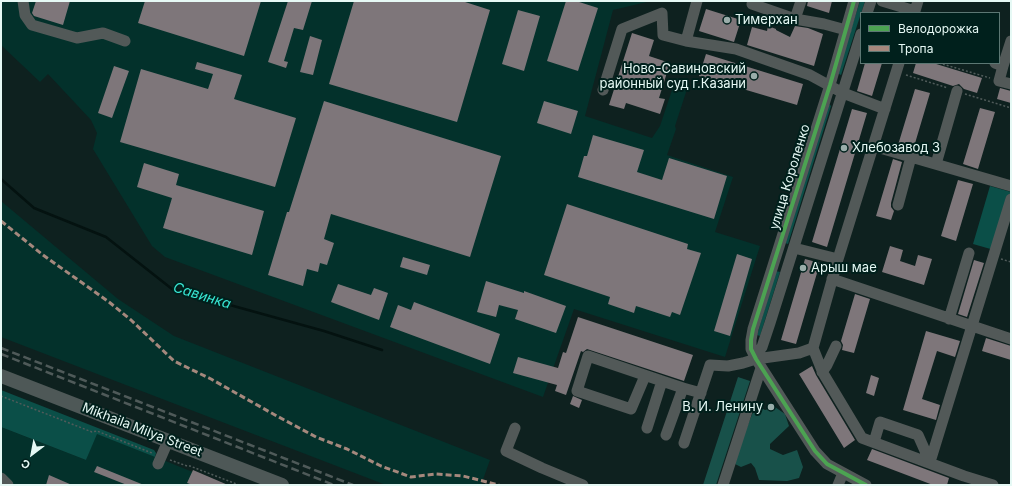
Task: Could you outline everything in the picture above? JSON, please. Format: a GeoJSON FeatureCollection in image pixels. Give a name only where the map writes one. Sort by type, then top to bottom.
{"type":"FeatureCollection","features":[{"type":"Feature","properties":{"kind":"main road","name":"Mikhaila Milya Street"},"geometry":{"type":"LineString","coordinates":[[1,376],[282,485]]}},
{"type":"Feature","properties":{"kind":"street"},"geometry":{"type":"LineString","coordinates":[[23,1],[24,15],[32,25],[77,38],[103,33],[125,41]]}},
{"type":"Feature","properties":{"kind":"street"},"geometry":{"type":"LineString","coordinates":[[686,41],[697,1]]}},
{"type":"Feature","properties":{"kind":"street"},"geometry":{"type":"LineString","coordinates":[[795,19],[801,1]]}},
{"type":"Feature","properties":{"kind":"street","name":"улица Короленко"},"geometry":{"type":"LineString","coordinates":[[758,364],[751,349],[753,329],[830,85],[854,1]]}},
{"type":"Feature","properties":{"kind":"street"},"geometry":{"type":"LineString","coordinates":[[867,12],[871,1]]}},
{"type":"Feature","properties":{"kind":"street"},"geometry":{"type":"LineString","coordinates":[[882,1],[916,8]]}},
{"type":"Feature","properties":{"kind":"street"},"geometry":{"type":"LineString","coordinates":[[752,4],[795,19],[824,24],[846,30]]}},
{"type":"Feature","properties":{"kind":"street"},"geometry":{"type":"LineString","coordinates":[[603,90],[622,29],[662,13],[663,35],[686,41],[736,49],[810,75],[843,93],[885,109]]}},
{"type":"Feature","properties":{"kind":"street","name":"улица Короленко"},"geometry":{"type":"LineString","coordinates":[[758,364],[860,37]]}},
{"type":"Feature","properties":{"kind":"street"},"geometry":{"type":"LineString","coordinates":[[1000,62],[1011,41]]}},
{"type":"Feature","properties":{"kind":"street"},"geometry":{"type":"LineString","coordinates":[[899,64],[812,348],[822,372],[862,438],[930,462],[962,480],[993,485]]}},
{"type":"Feature","properties":{"kind":"street"},"geometry":{"type":"LineString","coordinates":[[999,64],[999,81],[1011,84]]}},
{"type":"Feature","properties":{"kind":"street"},"geometry":{"type":"LineString","coordinates":[[936,164],[957,91]]}},
{"type":"Feature","properties":{"kind":"street"},"geometry":{"type":"LineString","coordinates":[[873,146],[1011,186]]}},
{"type":"Feature","properties":{"kind":"street"},"geometry":{"type":"LineString","coordinates":[[898,204],[911,157]]}},
{"type":"Feature","properties":{"kind":"street"},"geometry":{"type":"LineString","coordinates":[[930,462],[973,326],[1011,198]]}},
{"type":"Feature","properties":{"kind":"street"},"geometry":{"type":"LineString","coordinates":[[778,252],[838,259]]}},
{"type":"Feature","properties":{"kind":"street"},"geometry":{"type":"LineString","coordinates":[[949,318],[969,253]]}},
{"type":"Feature","properties":{"kind":"street"},"geometry":{"type":"LineString","coordinates":[[832,280],[1011,339]]}},
{"type":"Feature","properties":{"kind":"street"},"geometry":{"type":"LineString","coordinates":[[822,372],[836,346]]}},
{"type":"Feature","properties":{"kind":"street"},"geometry":{"type":"LineString","coordinates":[[684,443],[710,366],[728,366],[743,363],[758,364],[812,348]]}},
{"type":"Feature","properties":{"kind":"street"},"geometry":{"type":"LineString","coordinates":[[645,376],[631,409],[577,391],[588,356],[645,376],[701,393]]}},
{"type":"Feature","properties":{"kind":"street"},"geometry":{"type":"LineString","coordinates":[[758,364],[815,451],[827,464],[866,485]]}},
{"type":"Feature","properties":{"kind":"street"},"geometry":{"type":"LineString","coordinates":[[727,482],[758,364]]}},
{"type":"Feature","properties":{"kind":"street"},"geometry":{"type":"LineString","coordinates":[[647,428],[662,381]]}},
{"type":"Feature","properties":{"kind":"street"},"geometry":{"type":"LineString","coordinates":[[666,435],[682,388]]}},
{"type":"Feature","properties":{"kind":"street"},"geometry":{"type":"LineString","coordinates":[[874,442],[880,422],[918,435],[930,462]]}},
{"type":"Feature","properties":{"kind":"street"},"geometry":{"type":"LineString","coordinates":[[515,428],[506,451],[583,485]]}},
{"type":"Feature","properties":{"kind":"street"},"geometry":{"type":"LineString","coordinates":[[160,460],[168,440]]}},
{"type":"Feature","properties":{"kind":"street"},"geometry":{"type":"LineString","coordinates":[[838,485],[843,473]]}},
{"type":"Feature","properties":{"kind":"street"},"geometry":{"type":"LineString","coordinates":[[1,478],[8,485]]}},
{"type":"Feature","properties":{"kind":"path"},"geometry":{"type":"LineString","coordinates":[[942,64],[999,81]]}},
{"type":"Feature","properties":{"kind":"path"},"geometry":{"type":"LineString","coordinates":[[1,396],[92,432],[97,431],[160,460],[190,466],[239,485]]}},
{"type":"Feature","properties":{"kind":"shaded area"},"geometry":{"type":"Polygon","coordinates":[[[1,1],[651,1],[613,10],[585,116],[652,138],[660,126],[676,78],[689,83],[667,155],[733,177],[715,232],[760,246],[725,357],[574,309],[543,397],[165,257],[152,246],[93,149],[97,133],[91,120],[48,74],[40,82],[1,45],[1,1]]]}},
{"type":"Feature","properties":{"kind":"shaded area"},"geometry":{"type":"Polygon","coordinates":[[[860,1],[865,1],[861,12],[860,12],[860,16],[841,75],[837,73],[860,1]]]}},
{"type":"Feature","properties":{"kind":"shaded area"},"geometry":{"type":"Polygon","coordinates":[[[829,104],[831,106],[788,244],[785,243],[829,104]]]}},
{"type":"Feature","properties":{"kind":"shaded area"},"geometry":{"type":"Polygon","coordinates":[[[990,186],[1011,192],[994,250],[973,244],[990,186]]]}},
{"type":"Feature","properties":{"kind":"shaded area"},"geometry":{"type":"Polygon","coordinates":[[[1,201],[118,299],[174,336],[490,460],[481,485],[386,485],[1,337],[1,201]]]}},
{"type":"Feature","properties":{"kind":"shaded area"},"geometry":{"type":"Polygon","coordinates":[[[776,271],[780,272],[760,336],[757,335],[776,271]]]}},
{"type":"Feature","properties":{"kind":"shaded area"},"geometry":{"type":"Polygon","coordinates":[[[738,377],[750,381],[716,485],[703,485],[738,377]]]}},
{"type":"Feature","properties":{"kind":"shaded area"},"geometry":{"type":"Polygon","coordinates":[[[1,390],[154,450],[156,453],[155,457],[97,434],[86,460],[1,427],[1,390]]]}},
{"type":"Feature","properties":{"kind":"shaded area"},"geometry":{"type":"Polygon","coordinates":[[[756,405],[765,410],[775,407],[785,414],[789,426],[770,444],[770,449],[783,455],[797,450],[803,467],[799,478],[787,481],[759,480],[755,468],[751,463],[741,467],[735,464],[744,434],[756,405]]]}},
{"type":"Feature","properties":{"kind":"shaded area"},"geometry":{"type":"Polygon","coordinates":[[[1,427],[86,460],[96,433],[225,485],[1,485],[1,427]]]}},
{"type":"Feature","properties":{"kind":"building"},"geometry":{"type":"Polygon","coordinates":[[[36,1],[70,1],[63,25],[34,16],[32,13],[36,1]]]}},
{"type":"Feature","properties":{"kind":"building"},"geometry":{"type":"Polygon","coordinates":[[[145,1],[261,1],[244,56],[138,23],[145,1]]]}},
{"type":"Feature","properties":{"kind":"building"},"geometry":{"type":"Polygon","coordinates":[[[288,1],[312,1],[303,30],[294,28],[284,61],[288,62],[286,68],[268,62],[288,1]]]}},
{"type":"Feature","properties":{"kind":"building"},"geometry":{"type":"Polygon","coordinates":[[[354,1],[462,1],[490,10],[457,122],[329,84],[354,1]]]}},
{"type":"Feature","properties":{"kind":"building"},"geometry":{"type":"Polygon","coordinates":[[[566,1],[576,1],[598,8],[578,71],[547,61],[566,1]]]}},
{"type":"Feature","properties":{"kind":"building"},"geometry":{"type":"Polygon","coordinates":[[[808,1],[832,1],[829,13],[807,6],[808,1]]]}},
{"type":"Feature","properties":{"kind":"building"},"geometry":{"type":"Polygon","coordinates":[[[706,9],[741,20],[734,42],[699,31],[706,9]]]}},
{"type":"Feature","properties":{"kind":"building"},"geometry":{"type":"Polygon","coordinates":[[[518,10],[540,16],[524,71],[502,64],[518,10]]]}},
{"type":"Feature","properties":{"kind":"building"},"geometry":{"type":"Polygon","coordinates":[[[768,26],[790,37],[795,26],[808,28],[823,34],[814,66],[747,45],[752,27],[767,31],[768,26]]]}},
{"type":"Feature","properties":{"kind":"building"},"geometry":{"type":"Polygon","coordinates":[[[632,33],[654,40],[649,56],[670,63],[659,98],[665,99],[660,114],[626,103],[624,109],[609,105],[632,33]]]}},
{"type":"Feature","properties":{"kind":"building"},"geometry":{"type":"Polygon","coordinates":[[[310,36],[322,40],[313,75],[300,72],[310,36]]]}},
{"type":"Feature","properties":{"kind":"building"},"geometry":{"type":"Polygon","coordinates":[[[706,54],[803,84],[797,105],[699,76],[706,54]]]}},
{"type":"Feature","properties":{"kind":"building"},"geometry":{"type":"Polygon","coordinates":[[[197,62],[242,75],[234,99],[296,118],[275,187],[120,142],[141,69],[208,89],[213,74],[195,69],[197,62]]]}},
{"type":"Feature","properties":{"kind":"building"},"geometry":{"type":"Polygon","coordinates":[[[865,64],[882,64],[872,96],[857,91],[865,64]]]}},
{"type":"Feature","properties":{"kind":"building"},"geometry":{"type":"Polygon","coordinates":[[[916,64],[936,64],[982,78],[977,93],[964,89],[959,84],[953,86],[913,73],[916,64]]]}},
{"type":"Feature","properties":{"kind":"building"},"geometry":{"type":"Polygon","coordinates":[[[114,66],[129,71],[112,118],[98,113],[114,66]]]}},
{"type":"Feature","properties":{"kind":"building"},"geometry":{"type":"Polygon","coordinates":[[[1000,88],[1011,91],[1011,103],[997,99],[1000,88]]]}},
{"type":"Feature","properties":{"kind":"building"},"geometry":{"type":"Polygon","coordinates":[[[915,89],[930,93],[913,150],[898,145],[915,89]]]}},
{"type":"Feature","properties":{"kind":"building"},"geometry":{"type":"Polygon","coordinates":[[[324,101],[501,156],[470,257],[331,214],[324,239],[334,243],[327,265],[320,263],[318,272],[307,269],[303,286],[268,275],[287,212],[289,212],[324,101]]]}},
{"type":"Feature","properties":{"kind":"building"},"geometry":{"type":"Polygon","coordinates":[[[544,101],[578,111],[571,134],[537,123],[544,101]]]}},
{"type":"Feature","properties":{"kind":"building"},"geometry":{"type":"Polygon","coordinates":[[[980,108],[995,112],[978,169],[963,164],[980,108]]]}},
{"type":"Feature","properties":{"kind":"building"},"geometry":{"type":"Polygon","coordinates":[[[852,109],[867,113],[827,247],[812,242],[852,109]]]}},
{"type":"Feature","properties":{"kind":"building"},"geometry":{"type":"Polygon","coordinates":[[[593,135],[644,150],[637,172],[662,180],[669,158],[727,176],[714,219],[578,177],[584,156],[587,156],[593,135]]]}},
{"type":"Feature","properties":{"kind":"building"},"geometry":{"type":"Polygon","coordinates":[[[893,159],[902,162],[891,203],[891,207],[894,211],[891,220],[876,216],[893,159]]]}},
{"type":"Feature","properties":{"kind":"building"},"geometry":{"type":"Polygon","coordinates":[[[144,163],[179,174],[176,185],[264,211],[252,255],[163,228],[172,198],[137,187],[144,163]]]}},
{"type":"Feature","properties":{"kind":"building"},"geometry":{"type":"Polygon","coordinates":[[[958,180],[973,184],[956,241],[941,236],[958,180]]]}},
{"type":"Feature","properties":{"kind":"building"},"geometry":{"type":"Polygon","coordinates":[[[567,204],[688,244],[687,249],[701,253],[680,315],[672,312],[670,317],[636,306],[634,313],[608,304],[610,297],[544,275],[567,204]]]}},
{"type":"Feature","properties":{"kind":"building"},"geometry":{"type":"Polygon","coordinates":[[[890,246],[903,250],[900,261],[915,266],[918,255],[932,259],[924,285],[882,272],[890,246]]]}},
{"type":"Feature","properties":{"kind":"building"},"geometry":{"type":"Polygon","coordinates":[[[737,254],[752,259],[730,336],[714,331],[737,254]]]}},
{"type":"Feature","properties":{"kind":"building"},"geometry":{"type":"Polygon","coordinates":[[[403,257],[430,265],[427,275],[400,267],[403,257]]]}},
{"type":"Feature","properties":{"kind":"building"},"geometry":{"type":"Polygon","coordinates":[[[805,259],[820,263],[796,344],[781,340],[805,259]]]}},
{"type":"Feature","properties":{"kind":"building"},"geometry":{"type":"Polygon","coordinates":[[[974,260],[984,263],[967,317],[958,314],[974,260]]]}},
{"type":"Feature","properties":{"kind":"building"},"geometry":{"type":"Polygon","coordinates":[[[486,281],[524,293],[524,291],[566,306],[556,333],[515,319],[518,310],[499,305],[496,317],[477,312],[486,281]]]}},
{"type":"Feature","properties":{"kind":"building"},"geometry":{"type":"Polygon","coordinates":[[[338,284],[371,295],[374,288],[388,293],[379,320],[331,302],[338,284]]]}},
{"type":"Feature","properties":{"kind":"building"},"geometry":{"type":"Polygon","coordinates":[[[855,294],[870,299],[854,353],[842,350],[843,345],[841,341],[855,294]]]}},
{"type":"Feature","properties":{"kind":"building"},"geometry":{"type":"Polygon","coordinates":[[[414,302],[500,334],[490,364],[390,327],[398,305],[411,310],[414,302]]]}},
{"type":"Feature","properties":{"kind":"building"},"geometry":{"type":"Polygon","coordinates":[[[578,317],[693,355],[684,381],[587,349],[583,352],[581,351],[566,395],[555,391],[557,385],[513,373],[518,357],[558,368],[563,352],[566,353],[578,317]]]}},
{"type":"Feature","properties":{"kind":"building"},"geometry":{"type":"Polygon","coordinates":[[[926,331],[960,341],[955,357],[937,351],[922,399],[940,405],[936,420],[903,410],[926,331]]]}},
{"type":"Feature","properties":{"kind":"building"},"geometry":{"type":"Polygon","coordinates":[[[986,338],[1011,346],[1011,360],[982,351],[986,338]]]}},
{"type":"Feature","properties":{"kind":"building"},"geometry":{"type":"Polygon","coordinates":[[[812,366],[855,440],[844,448],[799,374],[812,366]]]}},
{"type":"Feature","properties":{"kind":"building"},"geometry":{"type":"Polygon","coordinates":[[[871,375],[879,378],[874,396],[866,393],[871,375]]]}},
{"type":"Feature","properties":{"kind":"building"},"geometry":{"type":"Polygon","coordinates":[[[573,396],[582,400],[579,408],[570,404],[573,396]]]}},
{"type":"Feature","properties":{"kind":"building"},"geometry":{"type":"Polygon","coordinates":[[[872,449],[949,478],[947,485],[933,485],[867,460],[872,449]]]}},
{"type":"Feature","properties":{"kind":"building"},"geometry":{"type":"Polygon","coordinates":[[[97,466],[144,485],[127,485],[94,472],[97,466]]]}},
{"type":"Feature","properties":{"kind":"building"},"geometry":{"type":"Polygon","coordinates":[[[193,470],[228,485],[193,485],[187,483],[193,470]]]}},
{"type":"Feature","properties":{"kind":"building"},"geometry":{"type":"Polygon","coordinates":[[[49,475],[72,485],[46,485],[49,475]]]}},
{"type":"Feature","properties":{"kind":"waterway","name":"Савинка"},"geometry":{"type":"LineString","coordinates":[[1,179],[34,208],[106,237],[172,289],[324,331],[382,350]]}},
{"type":"Feature","properties":{"kind":"railway"},"geometry":{"type":"LineString","coordinates":[[1,348],[353,485]]}},
{"type":"Feature","properties":{"kind":"railway"},"geometry":{"type":"LineString","coordinates":[[1,354],[334,485]]}},
{"type":"Feature","properties":{"kind":"marked path"},"geometry":{"type":"LineString","coordinates":[[1,221],[43,255],[109,302],[131,320],[174,361],[211,379],[316,437],[347,449],[381,466],[411,477],[436,474],[463,476],[499,485]]}},
{"type":"Feature","properties":{"kind":"cycle path"},"geometry":{"type":"LineString","coordinates":[[854,1],[830,85],[753,329],[751,349],[815,451],[827,464],[866,485]]}},
{"type":"Feature","properties":{"kind":"place","name":"Тимерхан"},"geometry":{"type":"Point","coordinates":[727,20]}},
{"type":"Feature","properties":{"kind":"place","name":"Ново-Савиновский районный суд г.Казани"},"geometry":{"type":"Point","coordinates":[754,76]}},
{"type":"Feature","properties":{"kind":"place","name":"Хлебозавод 3"},"geometry":{"type":"Point","coordinates":[844,148]}},
{"type":"Feature","properties":{"kind":"place","name":"Арыш мае"},"geometry":{"type":"Point","coordinates":[803,268]}},
{"type":"Feature","properties":{"kind":"place","name":"В. И. Ленину"},"geometry":{"type":"Point","coordinates":[771,407]}}]}
